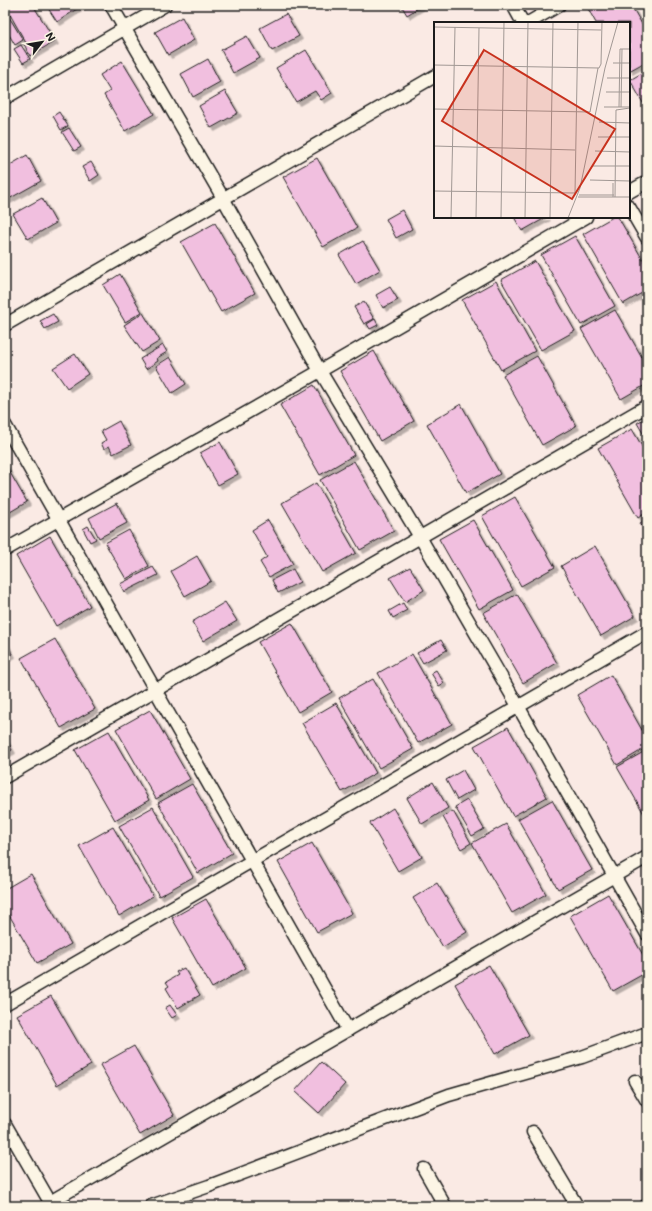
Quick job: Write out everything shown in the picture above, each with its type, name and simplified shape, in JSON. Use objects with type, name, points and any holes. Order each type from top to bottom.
[{"type":"street","points":[[111,5],[223,198],[320,371],[420,537],[518,706],[647,934]]},
{"type":"street","points":[[5,98],[165,5]]},
{"type":"street","points":[[513,5],[522,22]]},
{"type":"street","points":[[530,22],[559,5]]},
{"type":"street","points":[[5,325],[434,77]]},
{"type":"street","points":[[630,191],[647,182]]},
{"type":"street","points":[[630,209],[647,238]]},
{"type":"street","points":[[5,550],[320,371],[584,218]]},
{"type":"street","points":[[5,777],[647,406]]},
{"type":"street","points":[[5,425],[348,1030]]},
{"type":"street","points":[[5,1004],[647,632]]},
{"type":"street","points":[[5,1124],[50,1202],[647,857]]},
{"type":"street","points":[[151,1206],[209,1186],[449,1095],[582,1057],[647,1032]]},
{"type":"street","points":[[635,1080],[647,1101]]},
{"type":"street","points":[[533,1132],[577,1206]]},
{"type":"street","points":[[424,1169],[445,1206]]},
{"type":"building","points":[[33,5],[55,41],[30,56],[24,44],[26,43],[8,11],[5,13],[5,6]]},
{"type":"building","points":[[46,5],[83,5],[57,22]]},
{"type":"building","points":[[401,5],[423,5],[407,15]]},
{"type":"building","points":[[586,5],[631,5],[647,33],[647,61],[630,70],[630,22],[595,22]]},
{"type":"building","points":[[286,14],[299,36],[272,51],[260,28]]},
{"type":"building","points":[[9,17],[23,40],[15,45],[5,28],[5,20]]},
{"type":"building","points":[[182,17],[194,40],[168,55],[155,32]]},
{"type":"building","points":[[247,36],[260,58],[233,73],[221,50]]},
{"type":"building","points":[[21,45],[30,59],[23,63],[14,49]]},
{"type":"building","points":[[306,50],[332,93],[321,100],[315,91],[296,102],[276,68]]},
{"type":"building","points":[[208,59],[220,82],[193,97],[181,74]]},
{"type":"building","points":[[122,61],[154,114],[125,131],[104,95],[110,91],[100,75]]},
{"type":"building","points":[[647,70],[647,110],[630,80]]},
{"type":"building","points":[[225,91],[238,113],[211,128],[199,106]]},
{"type":"building","points":[[59,112],[68,126],[61,130],[53,116]]},
{"type":"building","points":[[69,128],[81,147],[74,151],[62,132]]},
{"type":"building","points":[[27,155],[41,181],[7,200],[5,196],[5,168]]},
{"type":"building","points":[[317,158],[357,228],[323,247],[283,177]]},
{"type":"building","points":[[91,162],[99,175],[90,181],[82,167]]},
{"type":"building","points":[[42,198],[56,223],[28,239],[13,214]]},
{"type":"building","points":[[402,210],[412,229],[396,238],[386,219]]},
{"type":"building","points":[[515,218],[545,218],[522,231]]},
{"type":"building","points":[[611,218],[619,218],[647,267],[647,290],[623,304],[583,234]]},
{"type":"building","points":[[215,223],[255,293],[221,312],[181,242]]},
{"type":"building","points":[[575,236],[615,306],[581,325],[541,255]]},
{"type":"building","points":[[363,241],[380,270],[356,284],[339,255]]},
{"type":"building","points":[[535,261],[575,331],[541,350],[501,280]]},
{"type":"building","points":[[120,274],[142,312],[125,322],[103,285]]},
{"type":"building","points":[[496,281],[535,351],[501,370],[462,300]]},
{"type":"building","points":[[390,287],[398,300],[383,308],[376,295]]},
{"type":"building","points":[[364,302],[374,319],[364,324],[354,307]]},
{"type":"building","points":[[615,310],[647,366],[647,384],[621,399],[581,329]]},
{"type":"building","points":[[143,313],[160,341],[142,352],[124,325]]},
{"type":"building","points":[[53,314],[58,322],[45,329],[40,321]]},
{"type":"building","points":[[375,319],[378,325],[370,329],[367,324]]},
{"type":"building","points":[[163,345],[167,352],[157,358],[158,361],[146,369],[140,359]]},
{"type":"building","points":[[374,351],[414,421],[380,441],[340,371]]},
{"type":"building","points":[[75,354],[88,374],[67,388],[53,368]]},
{"type":"building","points":[[537,356],[576,426],[542,445],[503,375]]},
{"type":"building","points":[[170,357],[186,384],[172,393],[156,366]]},
{"type":"building","points":[[314,385],[354,455],[320,475],[280,405]]},
{"type":"building","points":[[461,404],[500,474],[466,493],[427,424]]},
{"type":"building","points":[[647,417],[647,440],[637,423]]},
{"type":"building","points":[[119,421],[131,445],[113,454],[109,446],[104,449],[101,443],[106,440],[101,431]]},
{"type":"building","points":[[632,429],[647,455],[647,512],[638,518],[598,448]]},
{"type":"building","points":[[220,442],[238,474],[218,485],[200,453]]},
{"type":"building","points":[[354,461],[394,531],[360,550],[320,480]]},
{"type":"building","points":[[5,464],[27,502],[5,515]]},
{"type":"building","points":[[316,483],[356,553],[322,572],[282,503]]},
{"type":"building","points":[[515,497],[555,567],[521,586],[482,516]]},
{"type":"building","points":[[117,503],[127,523],[99,538],[89,518]]},
{"type":"building","points":[[647,519],[647,535],[640,523]]},
{"type":"building","points":[[268,520],[293,564],[269,577],[260,562],[267,557],[252,530]]},
{"type":"building","points":[[473,520],[513,590],[479,609],[439,539]]},
{"type":"building","points":[[88,526],[96,539],[90,542],[83,529]]},
{"type":"building","points":[[129,530],[149,566],[126,579],[105,543]]},
{"type":"building","points":[[50,536],[90,606],[56,626],[16,556]]},
{"type":"building","points":[[595,546],[635,616],[601,636],[561,566]]},
{"type":"building","points":[[197,556],[211,581],[185,596],[171,571]]},
{"type":"building","points":[[153,567],[158,575],[124,592],[120,584]]},
{"type":"building","points":[[410,567],[424,590],[405,602],[390,578]]},
{"type":"building","points":[[293,569],[300,582],[278,593],[272,580]]},
{"type":"building","points":[[517,594],[557,663],[523,683],[483,613]]},
{"type":"building","points":[[225,602],[237,621],[203,641],[192,622]]},
{"type":"building","points":[[403,603],[407,610],[393,618],[389,611]]},
{"type":"building","points":[[292,623],[332,692],[298,712],[258,642]]},
{"type":"building","points":[[55,639],[95,709],[61,728],[21,658]]},
{"type":"building","points":[[441,640],[447,650],[423,663],[417,653]]},
{"type":"building","points":[[5,641],[12,654],[5,658]]},
{"type":"building","points":[[412,654],[452,724],[418,743],[378,673]]},
{"type":"building","points":[[436,670],[444,683],[439,686],[431,673]]},
{"type":"building","points":[[611,675],[647,739],[647,747],[617,765],[577,695]]},
{"type":"building","points":[[373,679],[413,749],[379,768],[339,698]]},
{"type":"building","points":[[336,703],[376,773],[342,792],[302,723]]},
{"type":"building","points":[[150,710],[190,779],[156,799],[116,729]]},
{"type":"building","points":[[508,727],[547,797],[513,816],[474,746]]},
{"type":"building","points":[[109,731],[149,800],[115,820],[75,750]]},
{"type":"building","points":[[5,738],[12,750],[5,754]]},
{"type":"building","points":[[647,750],[647,819],[617,767]]},
{"type":"building","points":[[463,770],[474,790],[457,800],[446,780]]},
{"type":"building","points":[[433,782],[448,808],[422,824],[407,798]]},
{"type":"building","points":[[192,784],[232,853],[198,873],[158,803]]},
{"type":"building","points":[[467,800],[484,829],[472,836],[455,807]]},
{"type":"building","points":[[552,800],[592,870],[558,889],[518,819]]},
{"type":"building","points":[[153,807],[193,877],[159,896],[119,826]]},
{"type":"building","points":[[393,808],[422,857],[398,871],[370,823]]},
{"type":"building","points":[[453,811],[471,843],[461,849],[443,817]]},
{"type":"building","points":[[506,824],[546,894],[512,913],[472,843]]},
{"type":"building","points":[[113,827],[153,896],[119,916],[79,846]]},
{"type":"building","points":[[312,843],[352,913],[317,932],[278,862]]},
{"type":"building","points":[[31,874],[71,944],[37,963],[5,908],[5,889]]},
{"type":"building","points":[[437,883],[467,932],[443,947],[413,898]]},
{"type":"building","points":[[608,894],[647,962],[647,972],[613,991],[570,916]]},
{"type":"building","points":[[206,899],[246,968],[212,988],[172,918]]},
{"type":"building","points":[[489,965],[529,1035],[495,1054],[455,984]]},
{"type":"building","points":[[184,968],[200,995],[178,1008],[166,988],[169,986],[166,982],[178,975],[176,972]]},
{"type":"building","points":[[51,996],[91,1065],[57,1085],[17,1015]]},
{"type":"building","points":[[170,1005],[177,1015],[172,1018],[165,1008]]},
{"type":"building","points":[[134,1046],[174,1115],[140,1135],[100,1065]]},
{"type":"building","points":[[321,1062],[345,1084],[319,1113],[295,1091]]}]
